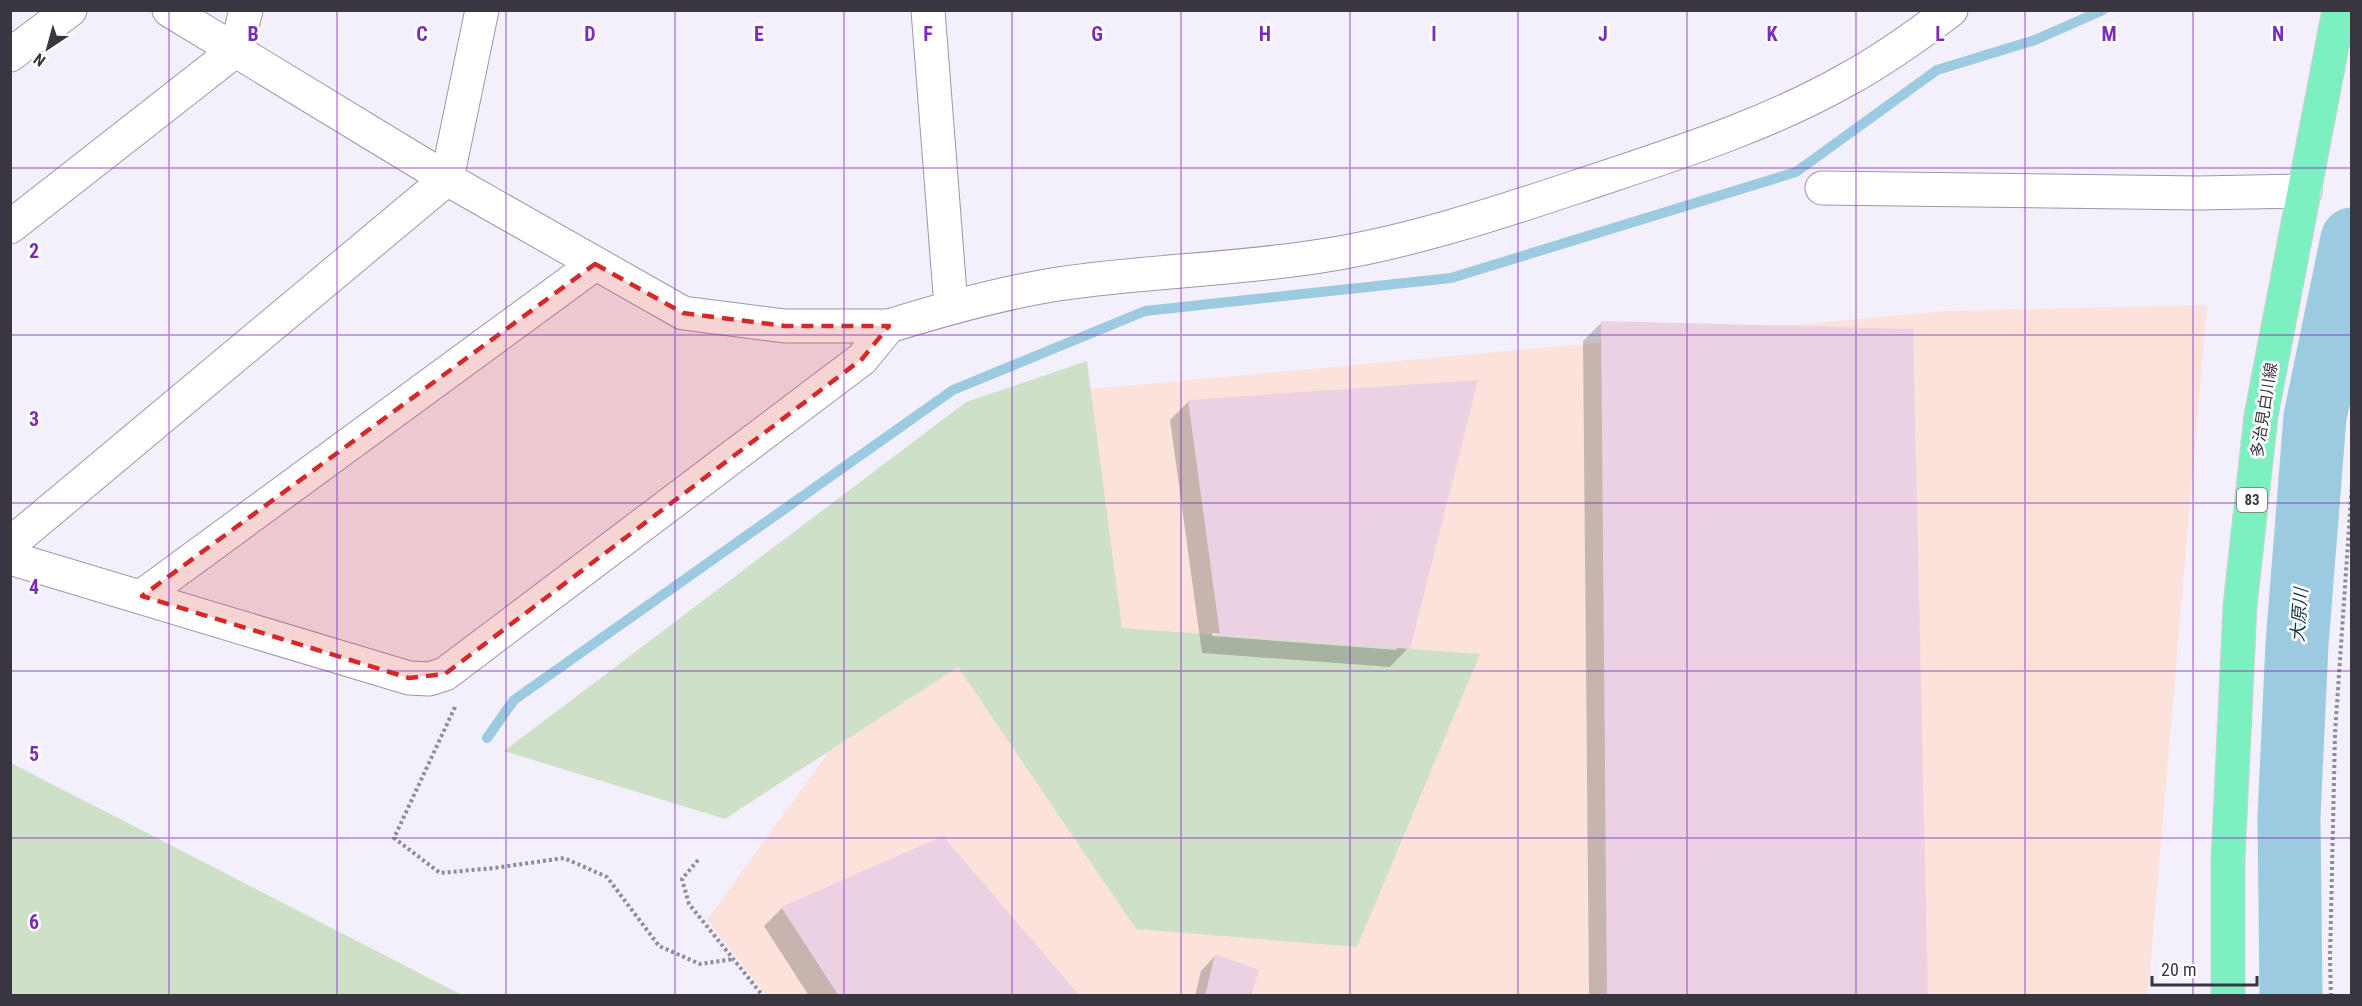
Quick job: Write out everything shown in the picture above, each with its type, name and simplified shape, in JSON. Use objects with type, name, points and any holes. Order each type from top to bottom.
[{"type":"main road","name":"多治見白川線","points":[[2228,996],[2228,861],[2240,606],[2261,416],[2339,10]]},
{"type":"street","points":[[10,55],[70,10]]},
{"type":"street","points":[[169,10],[447,179],[683,313],[785,326],[889,327],[951,307],[1057,284],[1322,256],[1425,233],[1523,205],[1723,137],[1796,105],[1846,81],[1892,53],[1951,10]]},
{"type":"street","points":[[10,227],[236,50],[246,10]]},
{"type":"street","points":[[10,544],[447,179],[482,10]]},
{"type":"street","points":[[928,10],[951,307]]},
{"type":"street","points":[[1822,188],[2199,193],[2305,190]]},
{"type":"street","points":[[142,596],[595,264]]},
{"type":"street","points":[[10,558],[409,678],[429,679],[445,674],[862,359],[889,327]]},
{"type":"path","points":[[2331,996],[2335,734],[2352,483]]},
{"type":"path","points":[[445,674],[458,702],[394,838],[440,873],[564,858],[607,877],[659,946],[700,964],[734,959]]},
{"type":"path","points":[[698,860],[682,879],[689,904],[763,996]]},
{"type":"highlighted area","points":[[595,264],[683,313],[785,326],[889,326],[862,359],[445,674],[409,678],[142,596]]},
{"type":"shaded area","points":[[2207,305],[2148,995],[766,995],[707,920],[1091,389],[1946,311]]},
{"type":"green space","points":[[1087,361],[1122,628],[1480,654],[1357,947],[1136,929],[958,667],[725,819],[504,751],[966,402]]},
{"type":"green space","points":[[11,763],[462,995],[11,995]]},
{"type":"building","points":[[1601,321],[1913,329],[1928,996],[1607,996]]},
{"type":"building","points":[[1478,380],[1410,649],[1220,635],[1188,400]]},
{"type":"building","points":[[943,836],[1080,996],[839,996],[781,907]]},
{"type":"building","points":[[1215,954],[1259,970],[1251,996],[1205,996]]},
{"type":"waterway","points":[[487,738],[514,700],[953,390],[1145,311],[1451,278],[1796,172],[1937,70],[2035,40],[2103,10]]},
{"type":"waterway","name":"大原川","points":[[2291,996],[2289,817],[2297,644],[2315,417],[2352,239]]}]
